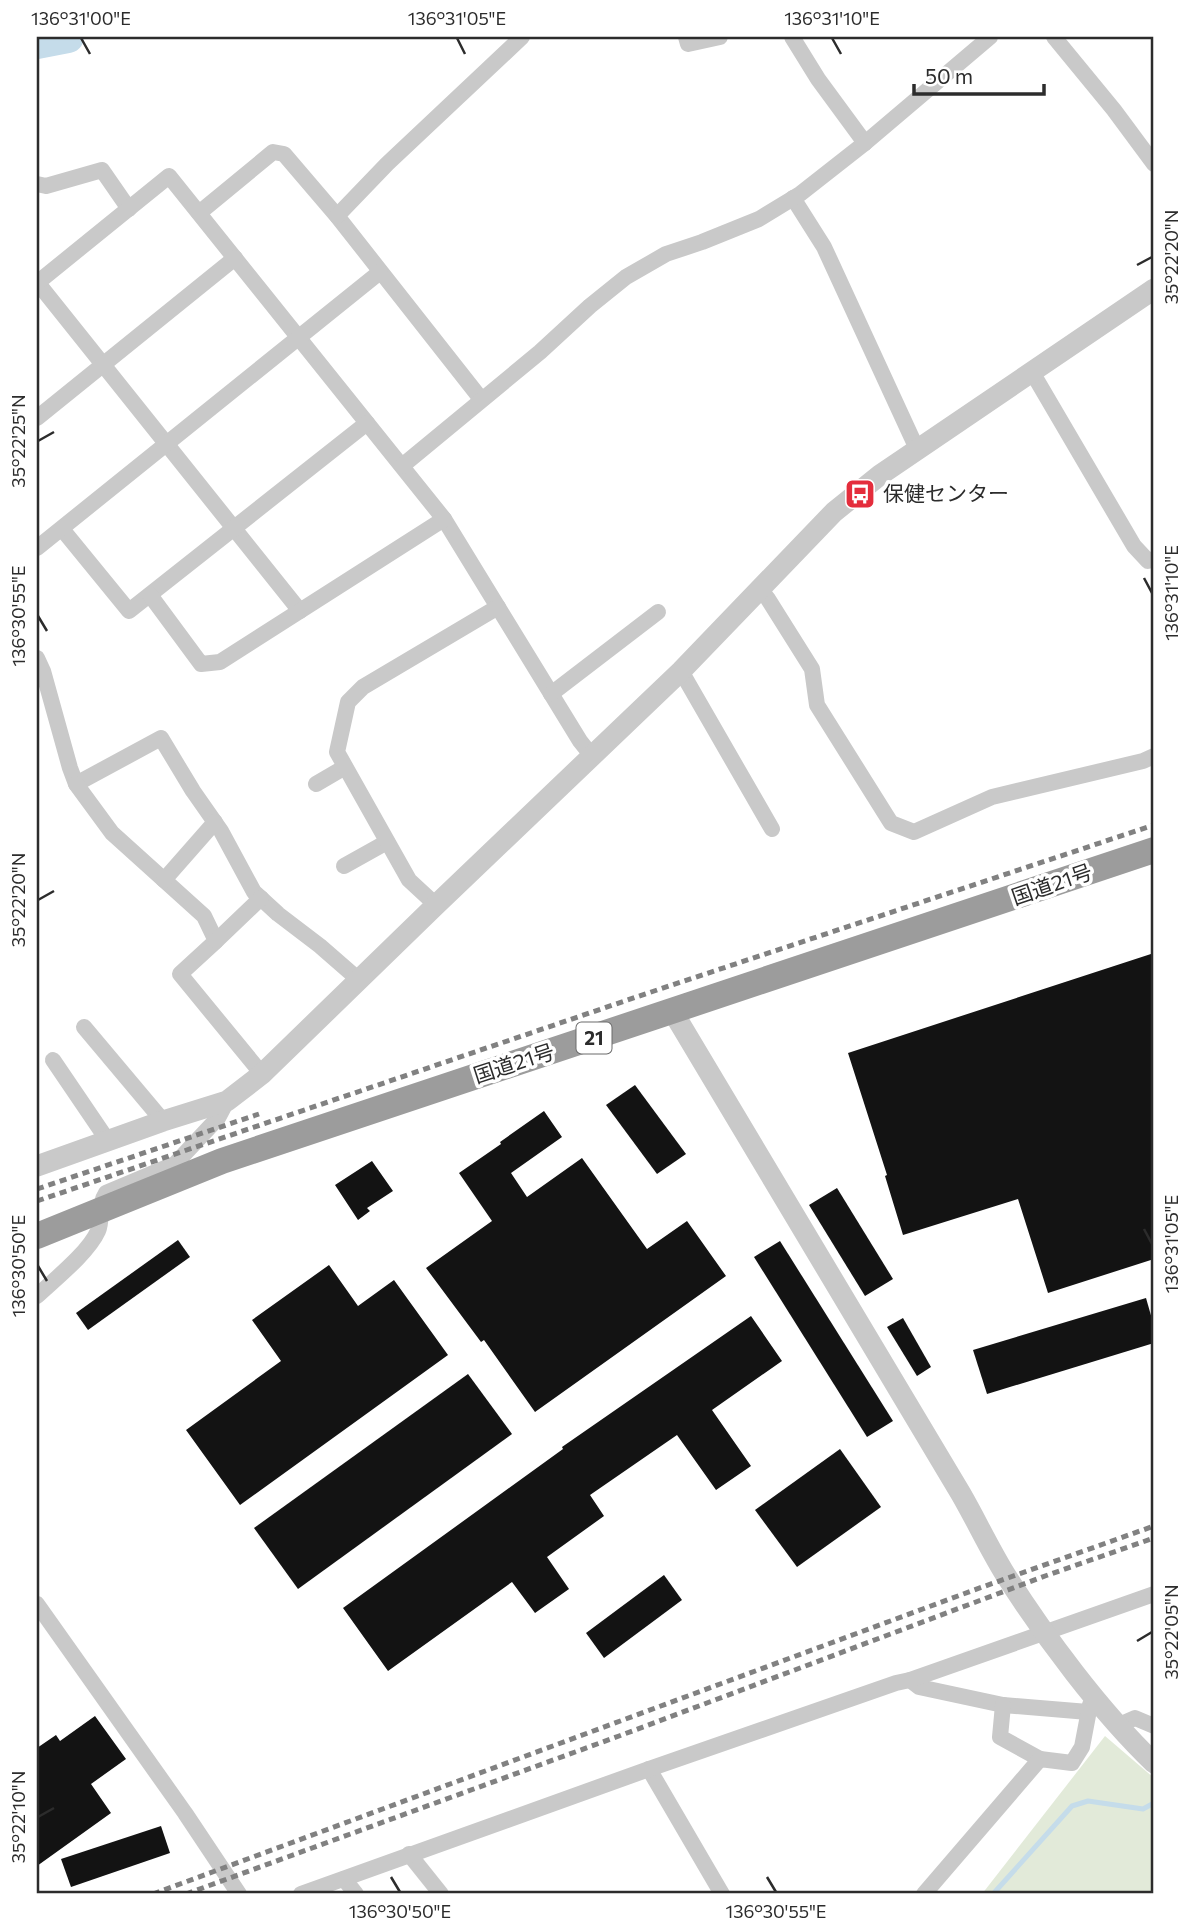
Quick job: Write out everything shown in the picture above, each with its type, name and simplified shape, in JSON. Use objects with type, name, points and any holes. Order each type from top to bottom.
[{"type":"highway","name":"国道21号","points":[[37,1236],[222,1161],[1154,850]]},
{"type":"street","points":[[337,216],[396,155],[522,37]]},
{"type":"street","points":[[686,37],[688,44],[720,37]]},
{"type":"street","points":[[792,37],[818,79],[865,143]]},
{"type":"street","points":[[402,466],[540,352],[626,276],[666,254],[759,219],[793,198],[865,143],[990,37]]},
{"type":"street","points":[[1054,37],[1154,164]]},
{"type":"street","points":[[199,214],[273,152],[284,153],[481,399]]},
{"type":"street","points":[[37,184],[46,186],[102,170],[129,209]]},
{"type":"street","points":[[300,611],[37,282],[169,177],[444,519],[580,741],[592,755]]},
{"type":"street","points":[[793,198],[824,247],[917,449]]},
{"type":"street","points":[[37,418],[235,258]]},
{"type":"street","points":[[37,548],[380,272]]},
{"type":"street","points":[[37,1166],[227,1101],[262,1074],[681,671],[834,512],[917,449],[1154,289]]},
{"type":"street","points":[[1032,372],[1133,546],[1148,561],[1154,559]]},
{"type":"street","points":[[62,528],[129,611],[367,423]]},
{"type":"street","points":[[150,595],[201,664],[220,662],[444,519]]},
{"type":"street","points":[[760,589],[812,669],[817,705],[891,823],[914,832],[992,797],[1143,761],[1154,756]]},
{"type":"street","points":[[436,905],[409,880],[337,752],[348,702],[363,687],[498,607]]},
{"type":"street","points":[[551,694],[658,612]]},
{"type":"street","points":[[37,658],[76,784],[112,833],[204,916],[216,942]]},
{"type":"street","points":[[681,671],[772,829]]},
{"type":"street","points":[[76,784],[161,738],[215,822],[254,892],[359,980]]},
{"type":"street","points":[[316,784],[345,767]]},
{"type":"street","points":[[164,880],[215,822]]},
{"type":"street","points":[[344,866],[387,842]]},
{"type":"street","points":[[261,898],[180,974],[262,1074]]},
{"type":"street","points":[[673,1012],[961,1494],[1005,1573],[1092,1705],[1119,1725],[1154,1763]]},
{"type":"street","points":[[85,1027],[163,1121]]},
{"type":"street","points":[[53,1060],[108,1141]]},
{"type":"street","points":[[37,1296],[89,1245],[98,1230],[102,1200],[106,1193],[175,1164],[218,1118],[227,1101]]},
{"type":"street","points":[[301,1894],[649,1769],[1154,1594]]},
{"type":"street","points":[[37,1604],[239,1894]]},
{"type":"street","points":[[910,1680],[919,1687],[1003,1705],[1092,1705]]},
{"type":"street","points":[[1003,1705],[1000,1737],[1041,1759],[1072,1763],[1082,1747],[1092,1705]]},
{"type":"street","points":[[1119,1725],[1135,1718],[1154,1726]]},
{"type":"street","points":[[925,1894],[1041,1759]]},
{"type":"street","points":[[649,1769],[722,1894]]},
{"type":"street","points":[[409,1854],[441,1894]]},
{"type":"street","points":[[344,1878],[356,1894]]},
{"type":"green space","points":[[1105,1736],[1154,1778],[1154,1894],[982,1894]]},
{"type":"building","points":[[1154,953],[1154,1259],[1048,1293],[1018,1199],[903,1235],[848,1053]]},
{"type":"building","points":[[635,1085],[686,1154],[657,1174],[606,1105]]},
{"type":"building","points":[[544,1111],[562,1137],[511,1173],[527,1197],[582,1158],[647,1249],[687,1221],[726,1276],[535,1412],[484,1340],[481,1342],[426,1268],[492,1221],[459,1173]]},
{"type":"building","points":[[372,1161],[393,1191],[367,1208],[370,1211],[358,1220],[335,1185]]},
{"type":"building","points":[[837,1188],[893,1279],[865,1296],[809,1205]]},
{"type":"building","points":[[178,1240],[190,1257],[88,1330],[76,1313]]},
{"type":"building","points":[[780,1241],[893,1421],[867,1437],[754,1257]]},
{"type":"building","points":[[329,1265],[358,1306],[394,1280],[448,1355],[240,1505],[186,1430],[281,1361],[252,1320]]},
{"type":"building","points":[[1146,1298],[1154,1326],[1154,1343],[987,1394],[973,1350]]},
{"type":"building","points":[[751,1316],[782,1361],[712,1410],[751,1466],[716,1490],[677,1435],[590,1495],[604,1516],[547,1557],[569,1589],[535,1613],[512,1582],[388,1671],[343,1608],[563,1449],[562,1447]]},
{"type":"building","points":[[903,1318],[931,1367],[917,1376],[887,1327]]},
{"type":"building","points":[[468,1374],[512,1434],[298,1589],[254,1528]]},
{"type":"building","points":[[840,1449],[881,1507],[797,1567],[755,1510]]},
{"type":"building","points":[[664,1575],[682,1600],[604,1658],[586,1633]]},
{"type":"building","points":[[95,1716],[126,1759],[91,1784],[111,1813],[37,1866],[37,1748],[56,1735],[60,1741]]},
{"type":"building","points":[[161,1826],[170,1853],[71,1887],[61,1859]]},
{"type":"waterway","points":[[37,43],[68,37]]},
{"type":"waterway","points":[[993,1894],[1072,1806],[1088,1801],[1143,1809],[1154,1803]]},
{"type":"railway","points":[[37,1201],[660,989],[1154,825]]},
{"type":"railway","points":[[37,1189],[259,1114]]},
{"type":"railway","points":[[153,1894],[1154,1526]]},
{"type":"railway","points":[[186,1894],[1154,1538]]},
{"type":"place","name":"保健センター","points":[[860,494]]}]
